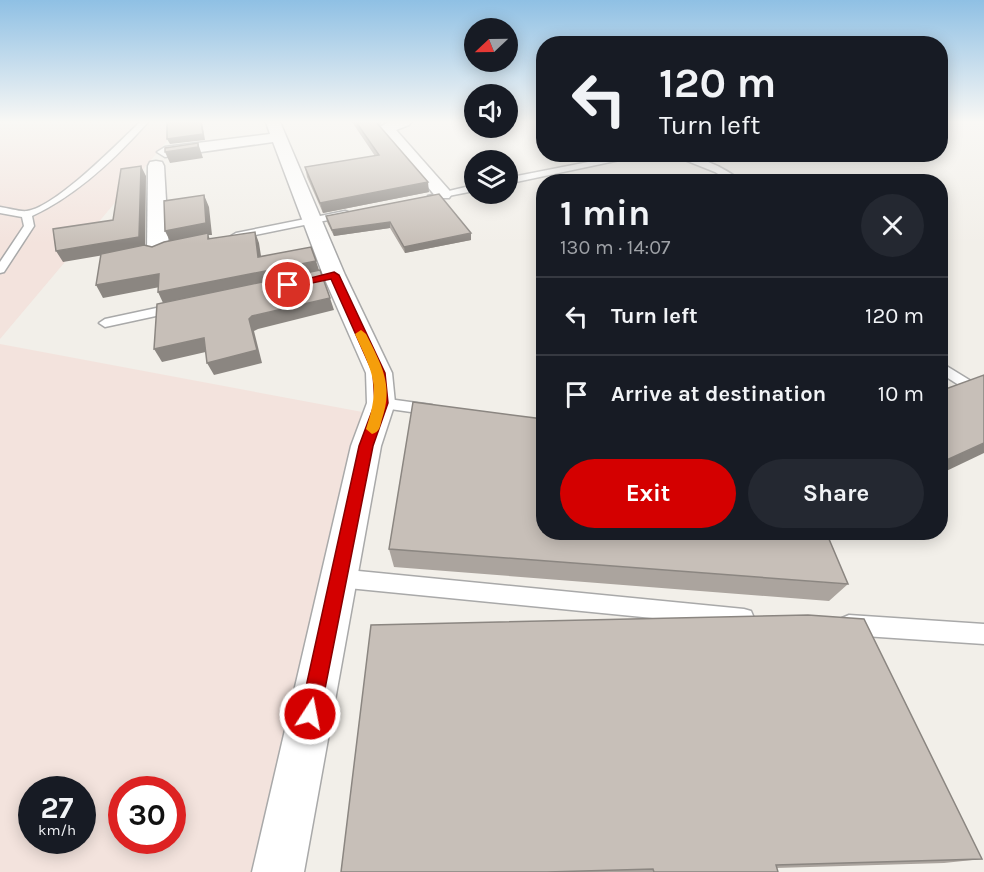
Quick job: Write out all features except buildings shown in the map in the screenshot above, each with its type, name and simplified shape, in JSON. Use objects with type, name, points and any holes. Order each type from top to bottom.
[{"type":"street","points":[[158,251],[160,163]]},
{"type":"street","points":[[278,872],[366,446],[381,403],[379,373],[328,276],[313,220],[290,163]]},
{"type":"street","points":[[416,163],[443,194]]},
{"type":"lane","points":[[0,210],[27,215],[48,207],[68,194],[101,163]]},
{"type":"lane","points":[[543,174],[600,163]]},
{"type":"lane","points":[[698,163],[725,174]]},
{"type":"lane","points":[[518,179],[536,175]]},
{"type":"lane","points":[[421,198],[464,190]]},
{"type":"lane","points":[[224,238],[356,211]]},
{"type":"lane","points":[[0,270],[29,226],[27,215]]},
{"type":"lane","points":[[105,323],[185,306]]},
{"type":"lane","points":[[948,371],[984,396]]},
{"type":"lane","points":[[381,403],[451,412]]},
{"type":"lane","points":[[338,578],[757,619]]},
{"type":"lane","points":[[828,624],[984,634]]},
{"type":"shaded area","points":[[0,163],[149,163],[0,339]]},
{"type":"shaded area","points":[[0,344],[384,416],[304,872],[0,872]]},
{"type":"slow traffic","points":[[361,334],[379,373],[381,403],[372,429]]},
{"type":"route","points":[[288,285],[334,275],[379,373],[381,403],[366,446],[310,714]]}]
